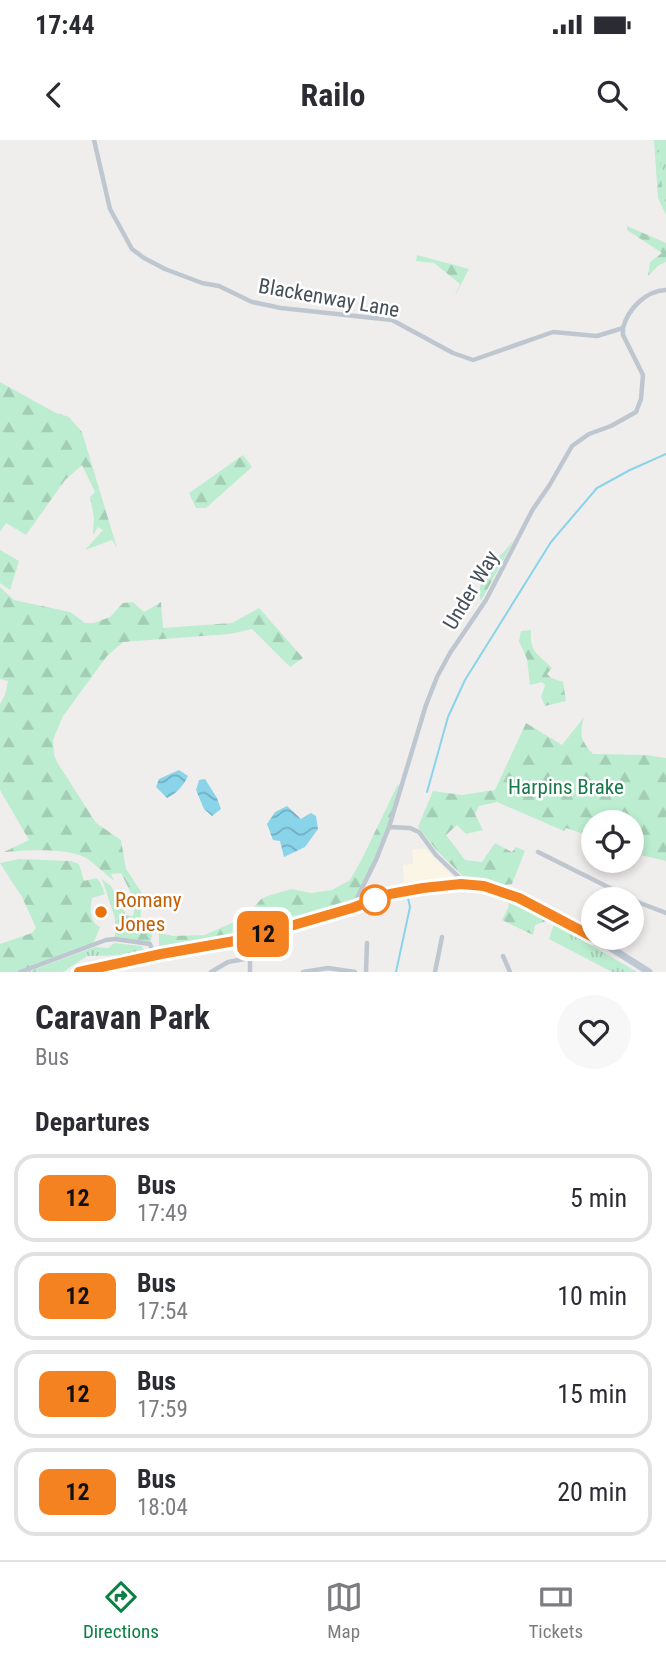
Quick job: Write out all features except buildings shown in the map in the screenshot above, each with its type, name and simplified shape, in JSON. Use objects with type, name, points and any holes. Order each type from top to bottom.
[{"type":"street","name":"Blackenway Lane","points":[[94,140],[110,209],[132,249],[165,270],[219,286],[253,302],[281,308],[392,320],[453,353],[473,359],[553,332],[597,336],[623,328]]},
{"type":"street","points":[[623,328],[639,301],[659,290],[666,290]]},
{"type":"street","name":"Under Way","points":[[352,908],[389,827],[437,677],[486,600],[533,509],[572,446],[589,434],[636,412],[641,399],[643,375],[623,335],[623,328]]},
{"type":"street","points":[[389,827],[410,828],[419,832],[436,855],[460,878],[461,884]]},
{"type":"street","points":[[538,852],[640,903],[666,913]]},
{"type":"street","points":[[79,972],[154,955],[246,939],[390,894],[461,884],[484,886],[519,898],[581,930]]},
{"type":"street","points":[[435,972],[442,937]]},
{"type":"street","points":[[20,972],[89,945],[115,939],[150,944],[154,955]]},
{"type":"street","points":[[246,939],[250,972]]},
{"type":"street","points":[[366,972],[367,943]]},
{"type":"street","points":[[614,950],[649,972]]},
{"type":"street","points":[[503,956],[510,972]]},
{"type":"street","points":[[211,972],[228,962],[250,958]]},
{"type":"street","points":[[303,972],[328,968],[355,972]]},
{"type":"shaded area","points":[[426,849],[453,877],[404,884],[403,865],[413,864],[412,850]]},
{"type":"green space","points":[[654,140],[658,140],[666,215],[658,198]]},
{"type":"green space","points":[[658,140],[666,140],[666,204],[663,198]]},
{"type":"green space","points":[[627,226],[666,243],[666,262],[648,276],[650,262],[662,253],[627,230]]},
{"type":"green space","points":[[417,255],[469,269],[454,298],[460,284],[434,263],[416,261]]},
{"type":"green space","points":[[0,382],[54,412],[69,417],[82,432],[117,548],[112,540],[85,550],[103,530],[98,527],[93,533],[94,517],[90,497],[95,492],[82,465],[65,480],[26,535],[6,523],[0,532]]},
{"type":"green space","points":[[243,455],[252,467],[206,508],[196,508],[189,493]]},
{"type":"green space","points":[[514,540],[481,601],[484,576]]},
{"type":"green space","points":[[0,550],[19,561],[10,590],[0,583]]},
{"type":"green space","points":[[0,587],[14,600],[70,612],[85,623],[94,623],[110,617],[123,603],[133,602],[144,612],[161,602],[163,628],[232,623],[259,608],[303,658],[290,667],[252,629],[230,634],[123,642],[107,656],[63,716],[53,740],[54,755],[96,823],[121,840],[126,869],[142,893],[140,927],[153,931],[150,944],[115,939],[115,918],[102,879],[111,886],[126,915],[133,916],[136,903],[121,873],[111,874],[114,881],[88,859],[70,853],[47,850],[4,852],[29,840],[0,790],[0,704],[8,681],[0,679]]},
{"type":"green space","points":[[531,630],[533,648],[552,668],[547,674],[563,682],[566,701],[545,706],[541,697],[545,685],[542,682],[530,685],[527,659],[519,641],[521,631]]},
{"type":"green space","name":"Harpins Brake","points":[[584,717],[582,737],[593,754],[666,758],[666,861],[644,856],[644,810],[581,810],[581,833],[566,828],[564,831],[497,802],[479,806],[475,814],[483,830],[466,834],[457,825],[446,835],[465,860],[482,862],[495,843],[512,852],[516,847],[525,851],[512,884],[504,885],[464,877],[439,853],[418,827],[433,791],[462,795],[495,790],[526,723],[562,745]]},
{"type":"green space","points":[[398,784],[399,794],[390,826],[352,908],[232,942],[208,946],[159,947],[159,933],[173,936],[205,935],[247,916],[261,899],[268,896],[291,889],[311,893],[332,890],[350,880]]},
{"type":"green space","points":[[19,859],[71,861],[79,864],[84,881],[96,878],[105,894],[92,898],[91,911],[94,922],[100,927],[93,944],[20,972],[0,972],[0,944],[32,933],[36,928],[22,897],[0,863]]},
{"type":"green space","points":[[508,902],[546,921],[535,925],[533,935],[502,920],[509,906]]},
{"type":"green space","points":[[554,924],[581,940],[581,950],[599,950],[637,972],[612,972],[549,939]]},
{"type":"green space","points":[[114,943],[141,946],[145,951],[138,955],[87,956],[63,972],[27,972],[95,947],[108,948]]},
{"type":"water","points":[[179,770],[188,776],[179,789],[167,798],[156,787],[159,779]]},
{"type":"water","points":[[205,779],[221,809],[212,816],[204,809],[196,790],[199,780]]},
{"type":"water","points":[[287,806],[301,819],[311,813],[316,816],[318,829],[305,847],[284,857],[280,841],[273,840],[267,824],[275,812]]},
{"type":"waterway","points":[[427,792],[448,717],[465,680],[551,542],[597,488],[666,454]]},
{"type":"waterway","points":[[396,972],[410,907],[408,898]]},
{"type":"bus line","name":"12","points":[[79,972],[246,939],[390,894],[461,884],[484,886],[519,898],[581,930]]},
{"type":"place","name":"Romany Jones","points":[[101,912]]}]
